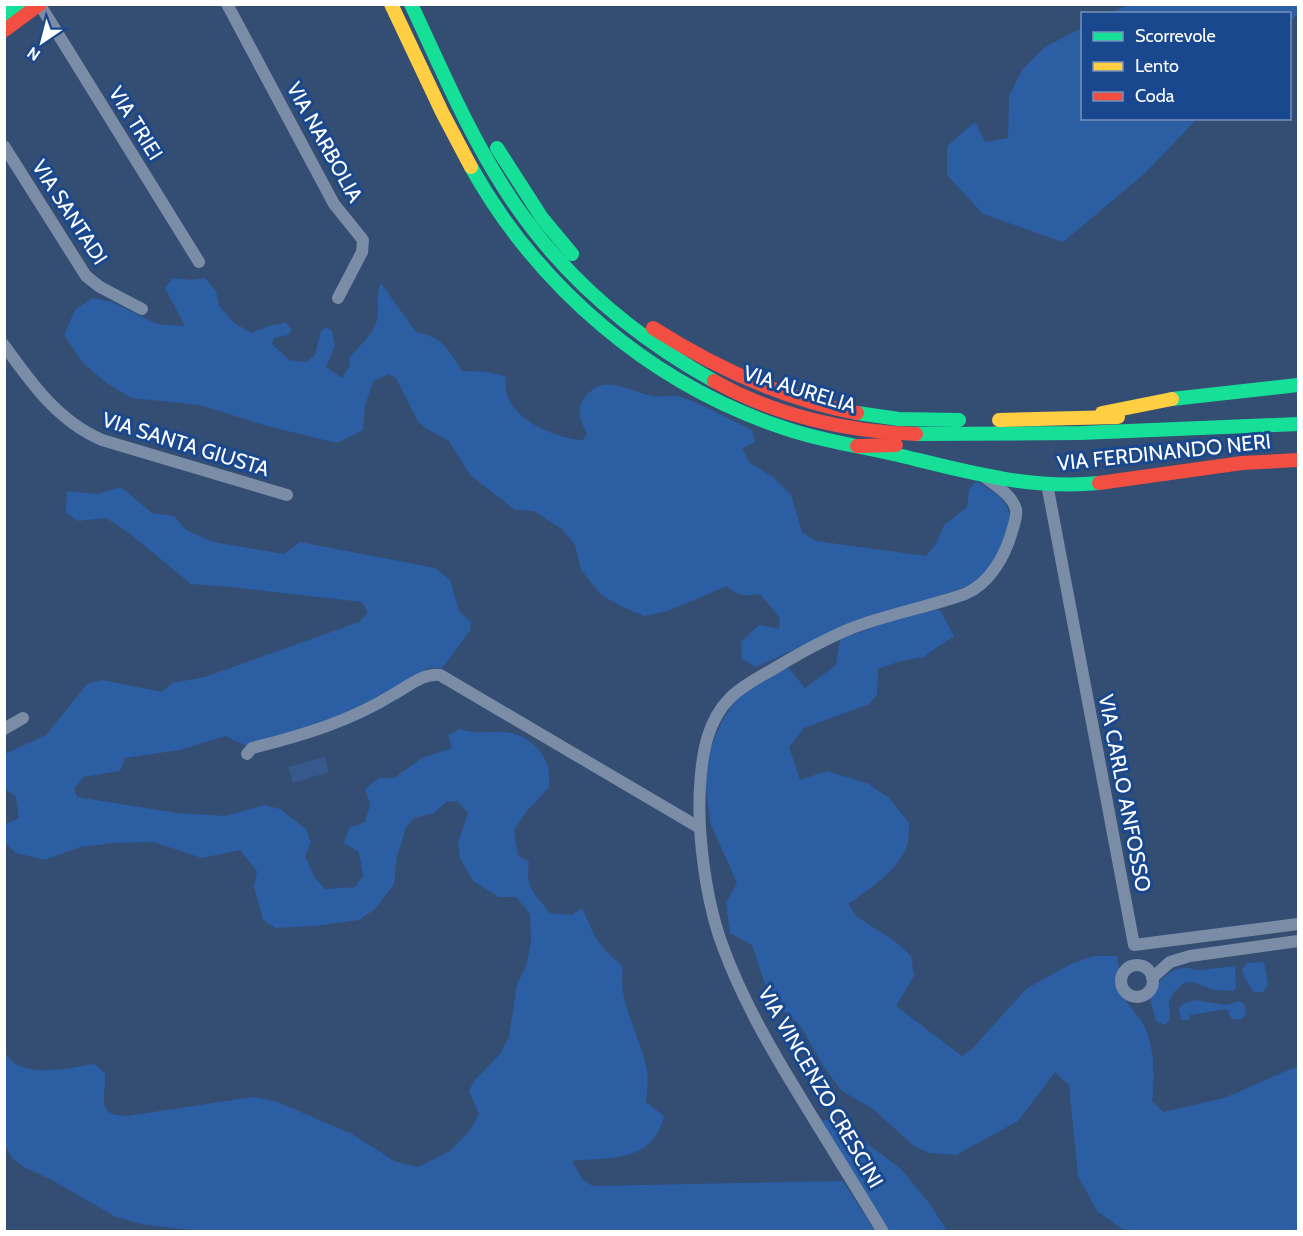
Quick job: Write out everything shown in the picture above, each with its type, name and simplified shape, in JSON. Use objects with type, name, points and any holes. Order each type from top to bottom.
[{"type":"main road","points":[[4,15],[20,4]]},
{"type":"main road","points":[[391,4],[458,142],[486,192],[533,257],[578,305],[645,358],[725,405],[793,432],[858,446],[1243,435],[1299,425]]},
{"type":"main road","name":"VIA AURELIA","points":[[411,4],[488,160],[540,239],[580,283],[633,329],[677,362],[720,385],[764,404],[814,420],[895,434],[1040,434],[1299,425]]},
{"type":"main road","points":[[425,4],[443,42]]},
{"type":"main road","points":[[5,30],[40,5]]},
{"type":"main road","name":"VIA AURELIA","points":[[492,137],[502,158],[542,218],[605,289],[664,336],[736,376],[798,400],[851,413],[889,418],[971,421],[1160,416]]},
{"type":"main road","points":[[1082,417],[1172,399],[1299,385]]},
{"type":"main road","name":"VIA FERDINANDO NERI","points":[[858,446],[982,475],[1047,484],[1094,484],[1241,464],[1299,460]]},
{"type":"street","name":"VIA NARBOLIA","points":[[227,4],[334,204],[363,240],[362,252],[338,298]]},
{"type":"street","name":"VIA TRIEI","points":[[40,5],[199,262]]},
{"type":"street","name":"VIA SANTADI","points":[[4,146],[86,276],[100,287],[142,309]]},
{"type":"street","name":"VIA SANTA GIUSTA","points":[[4,345],[49,403],[85,432],[102,440],[287,495]]},
{"type":"street","name":"VIA VINCENZO CRESCINI","points":[[884,1232],[775,1056],[735,976],[717,928],[704,864],[700,828],[701,776],[708,733],[718,713],[731,697],[758,678],[827,639],[883,618],[965,594],[976,588],[992,572],[1007,546],[1016,513],[1008,497],[982,475]]},
{"type":"street","name":"VIA CARLO ANFOSSO","points":[[1047,484],[1134,945],[1135,965]]},
{"type":"street","points":[[247,754],[252,748],[328,726],[382,702],[423,677],[433,674],[440,675],[700,828]]},
{"type":"street","points":[[4,729],[23,718]]},
{"type":"street","points":[[1134,945],[1299,924]]},
{"type":"street","points":[[1152,978],[1145,968],[1135,965],[1126,968],[1121,978],[1121,985],[1126,993],[1136,997],[1145,995],[1150,989],[1152,978],[1170,962],[1190,956],[1299,941]]},
{"type":"shaded area","points":[[1130,4],[1298,5],[1298,13],[1291,21],[1291,12],[1114,12]]},
{"type":"shaded area","points":[[1081,29],[1081,120],[1196,120],[1144,174],[1063,242],[983,214],[947,175],[947,146],[975,122],[985,142],[1008,138],[1009,96],[1022,70],[1045,47]]},
{"type":"shaded area","points":[[173,278],[192,280],[205,278],[216,291],[219,306],[233,322],[251,333],[272,325],[286,323],[292,330],[288,335],[274,338],[272,344],[289,360],[306,362],[315,355],[321,331],[327,327],[332,331],[335,346],[326,367],[342,378],[350,365],[349,358],[375,325],[381,283],[416,332],[439,341],[449,351],[462,371],[489,372],[506,377],[506,391],[511,403],[519,413],[530,422],[557,435],[583,440],[587,434],[581,419],[581,406],[586,396],[601,385],[609,384],[653,396],[681,397],[708,408],[752,430],[755,442],[742,448],[750,463],[773,477],[791,495],[802,532],[816,541],[926,556],[936,544],[944,525],[967,507],[969,490],[976,481],[999,496],[1005,504],[1010,519],[1010,530],[994,562],[970,585],[828,634],[756,667],[742,659],[741,642],[759,625],[779,629],[780,618],[760,594],[742,595],[727,586],[668,611],[644,616],[601,595],[581,570],[575,545],[562,529],[534,511],[515,510],[470,475],[449,441],[418,422],[396,378],[389,374],[373,381],[365,406],[363,430],[337,443],[267,426],[200,405],[132,398],[108,384],[83,363],[64,335],[75,310],[93,298],[112,302],[157,324],[185,326],[165,288]]},
{"type":"shaded area","points":[[121,487],[152,513],[174,516],[186,530],[213,542],[284,554],[300,542],[435,568],[450,580],[459,611],[471,622],[470,631],[442,668],[428,668],[371,705],[269,742],[245,745],[225,736],[180,750],[125,758],[120,771],[83,777],[74,789],[77,797],[177,813],[226,816],[265,805],[280,809],[306,829],[311,842],[305,856],[315,878],[325,889],[355,887],[363,876],[359,852],[344,843],[349,828],[365,822],[370,805],[365,789],[379,778],[394,778],[422,758],[452,748],[448,735],[460,729],[518,735],[532,743],[542,754],[549,773],[549,787],[526,812],[514,830],[518,856],[529,862],[528,879],[532,890],[550,913],[571,915],[582,908],[595,937],[623,967],[623,992],[647,1070],[646,1102],[664,1116],[658,1131],[640,1150],[628,1155],[572,1161],[583,1180],[593,1186],[843,1181],[875,1231],[208,1232],[141,1224],[114,1216],[13,1159],[5,1145],[4,1051],[20,1066],[32,1069],[58,1070],[94,1064],[105,1073],[104,1103],[110,1112],[116,1115],[127,1116],[253,1097],[275,1101],[352,1134],[396,1162],[418,1167],[450,1151],[471,1129],[479,1114],[469,1091],[474,1081],[500,1054],[509,1037],[517,984],[526,967],[531,942],[530,914],[516,897],[499,897],[473,881],[460,858],[458,843],[468,813],[457,801],[446,802],[434,813],[414,818],[406,827],[397,857],[394,884],[375,909],[359,920],[315,926],[275,928],[263,920],[254,887],[257,871],[240,850],[202,858],[153,842],[114,843],[80,847],[45,860],[16,853],[5,843],[5,824],[19,818],[16,797],[5,789],[5,754],[46,735],[87,684],[102,680],[162,692],[172,683],[205,677],[359,622],[368,613],[362,602],[191,584],[129,533],[106,518],[78,521],[66,513],[67,491],[97,494]]},
{"type":"shaded area","points":[[940,610],[954,636],[923,657],[901,661],[878,669],[877,695],[869,704],[804,728],[789,747],[800,780],[827,771],[869,784],[889,798],[909,823],[908,842],[899,861],[883,878],[848,904],[856,916],[896,942],[911,956],[914,976],[896,1006],[962,1056],[972,1049],[1026,989],[1071,964],[1094,956],[1117,956],[1119,968],[1117,989],[1140,1019],[1149,1037],[1154,1081],[1152,1101],[1163,1112],[1224,1098],[1298,1066],[1298,1231],[1125,1231],[1097,1211],[1078,1176],[1069,1085],[1055,1072],[1018,1121],[956,1155],[929,1153],[914,1146],[874,1110],[841,1090],[824,1067],[800,1025],[770,999],[752,945],[730,933],[726,903],[737,883],[710,822],[705,778],[710,749],[722,721],[741,692],[787,666],[805,688],[836,665],[840,639],[918,611]]},
{"type":"shaded area","points":[[325,757],[329,772],[293,783],[288,767]]},
{"type":"shaded area","points":[[1264,962],[1268,985],[1263,992],[1254,992],[1244,977],[1242,969],[1247,963]]},
{"type":"shaded area","points":[[1235,966],[1236,987],[1234,991],[1214,990],[1193,982],[1184,983],[1174,992],[1169,1001],[1170,1021],[1164,1025],[1156,1021],[1150,999],[1166,975],[1183,968],[1199,970]]},
{"type":"shaded area","points":[[1194,1000],[1227,1005],[1239,1001],[1244,1004],[1246,1013],[1240,1019],[1231,1018],[1227,1009],[1190,1015],[1189,1020],[1181,1020],[1179,1009],[1181,1005]]},
{"type":"shaded area","points":[[833,1118],[901,1169],[929,1203],[947,1231],[887,1231],[821,1121]]},
{"type":"traffic: fast","points":[[4,15],[20,4]]},
{"type":"traffic: fast","points":[[411,4],[478,144],[504,188],[547,247],[597,298],[624,321],[652,342],[714,381]]},
{"type":"traffic: fast","points":[[497,148],[542,218],[572,254]]},
{"type":"traffic: fast","points":[[471,167],[499,211],[530,253],[565,291],[603,326],[644,358],[689,386],[735,409],[798,433],[826,440],[997,478],[1048,484],[1099,483]]},
{"type":"traffic: fast","points":[[1172,399],[1298,385]]},
{"type":"traffic: fast","points":[[857,413],[899,419],[959,420]]},
{"type":"traffic: fast","points":[[916,434],[1081,433],[1298,424]]},
{"type":"traffic: slow","points":[[391,4],[442,112],[471,167]]},
{"type":"traffic: slow","points":[[1102,413],[1172,399]]},
{"type":"traffic: slow","points":[[999,420],[1118,417]]},
{"type":"traffic: jam","points":[[5,30],[40,4]]},
{"type":"traffic: jam","points":[[653,328],[701,357],[751,381],[803,400],[857,413]]},
{"type":"traffic: jam","points":[[714,381],[761,403],[812,420],[864,430],[916,434]]},
{"type":"traffic: jam","points":[[857,446],[896,445]]},
{"type":"traffic: jam","points":[[1099,483],[1242,463],[1298,460]]}]
